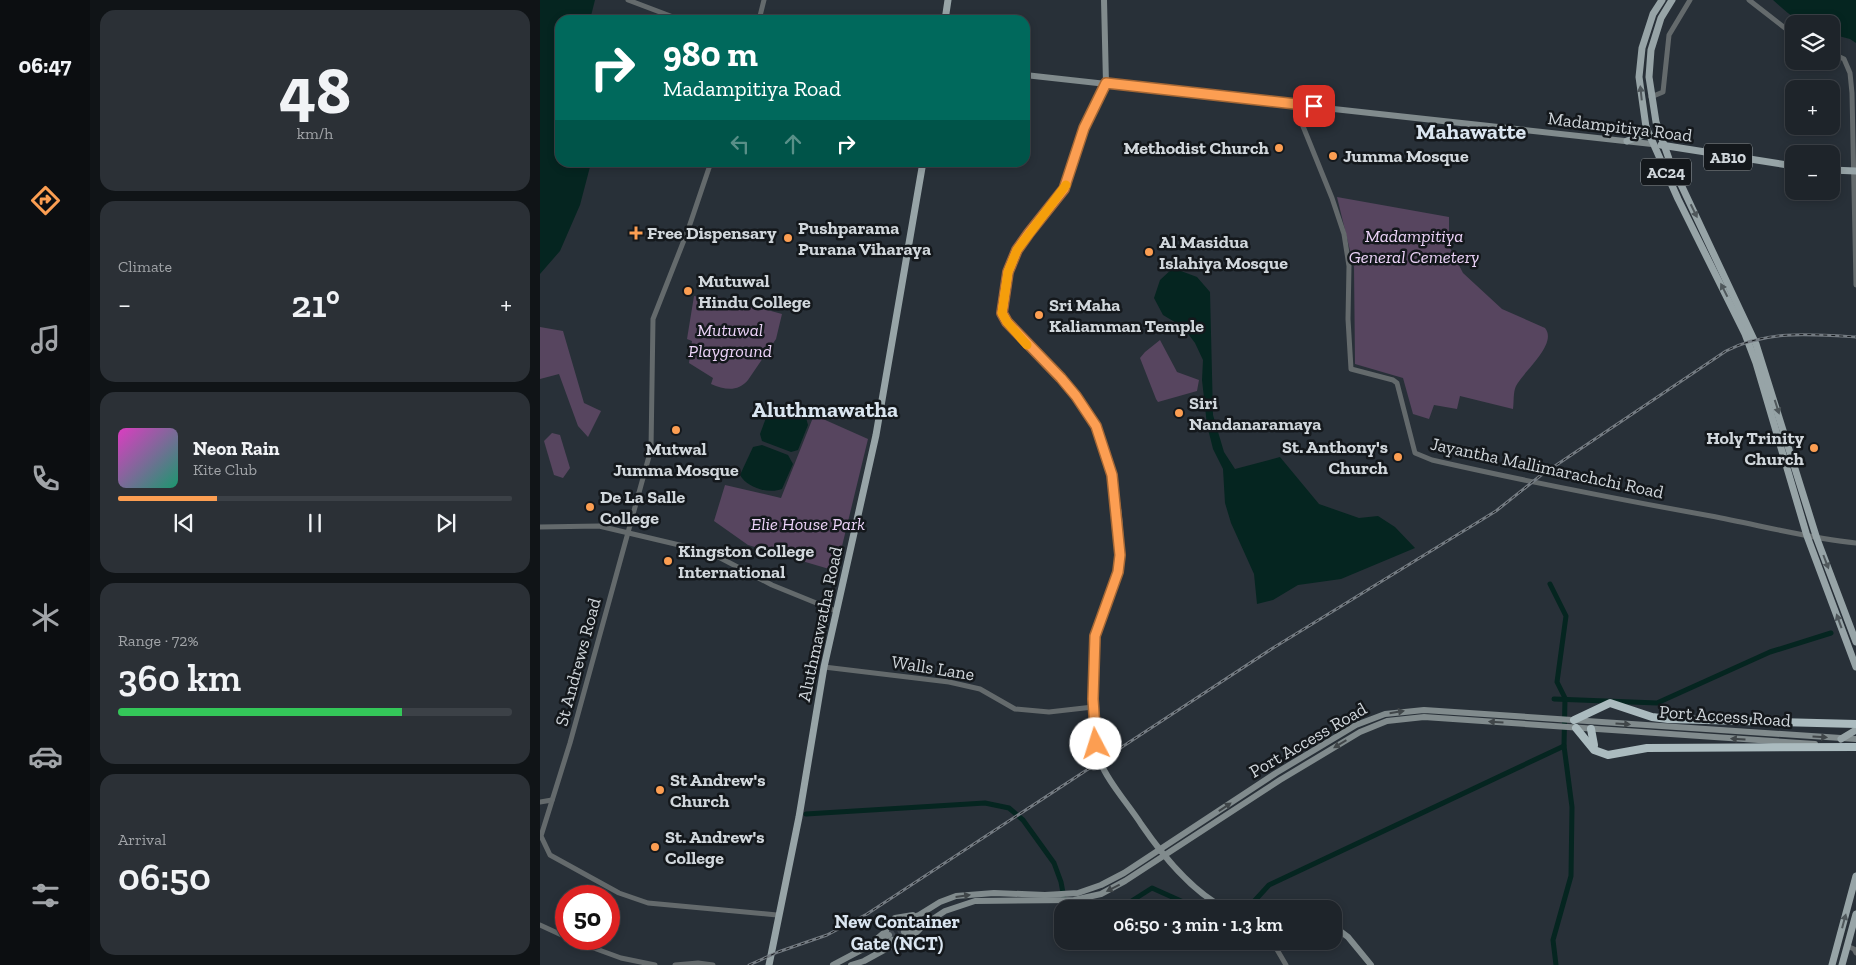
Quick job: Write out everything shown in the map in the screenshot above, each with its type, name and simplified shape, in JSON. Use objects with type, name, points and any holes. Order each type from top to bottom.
[{"type":"highway","points":[[1856,724],[1668,720],[1652,717],[1610,702],[1598,707],[1575,724],[1599,753],[1608,755],[1647,748],[1856,747]]},
{"type":"highway","points":[[1594,711],[1591,739],[1599,753]]},
{"type":"main road","points":[[946,15],[948,0]]},
{"type":"main road","points":[[1104,0],[1106,83],[1084,128],[1064,189],[1017,250],[1008,272],[1002,313],[1007,322],[1076,396],[1096,426],[1112,475],[1119,539],[1119,567],[1097,626],[1093,707],[1094,734],[1100,763],[1156,846],[1198,889],[1213,900]]},
{"type":"main road","name":"AC24","points":[[1662,0],[1653,14],[1642,48],[1639,77],[1646,127],[1652,144],[1748,332]]},
{"type":"main road","name":"AC24","points":[[1672,0],[1661,18],[1651,50],[1651,97],[1656,122],[1663,146],[1748,332],[1792,470],[1856,642]]},
{"type":"main road","name":"Madampitiya Road","points":[[1030,75],[1627,141],[1785,165]]},
{"type":"main road","points":[[1627,141],[1641,136],[1646,127]]},
{"type":"main road","points":[[1669,159],[1672,151],[1677,148]]},
{"type":"main road","name":"Aluthmawatha Road","points":[[769,965],[799,817],[824,667],[876,435],[922,167]]},
{"type":"main road","points":[[1840,170],[1855,171]]},
{"type":"main road","name":"AC24","points":[[1792,470],[1807,536],[1856,667]]},
{"type":"main road","name":"Port Access Road","points":[[1187,837],[1276,773],[1341,734],[1385,714],[1424,710],[1545,718],[1575,724]]},
{"type":"main road","name":"Port Access Road","points":[[903,930],[925,923],[945,911],[975,901],[1074,900],[1101,894],[1187,837],[1345,740],[1387,722],[1424,718],[1856,739]]},
{"type":"main road","name":"Port Access Road","points":[[1591,725],[1856,747]]},
{"type":"main road","points":[[1841,738],[1856,730]]},
{"type":"main road","name":"Port Access Road","points":[[903,930],[919,915],[940,902],[956,896],[994,893],[1046,899],[1078,892],[1146,864]]},
{"type":"main road","points":[[1832,965],[1856,876]]},
{"type":"main road","points":[[1842,965],[1856,914]]},
{"type":"main road","points":[[903,930],[919,915]]},
{"type":"main road","points":[[1342,932],[1371,965]]},
{"type":"main road","points":[[866,947],[890,937]]},
{"type":"main road","points":[[833,965],[866,947],[890,937]]},
{"type":"main road","points":[[851,965],[864,961],[890,937]]},
{"type":"main road","points":[[1838,944],[1847,946]]},
{"type":"street","points":[[628,0],[668,15]]},
{"type":"street","points":[[760,15],[764,0]]},
{"type":"street","points":[[1651,97],[1663,92],[1669,35],[1690,0]]},
{"type":"street","points":[[1749,0],[1785,28]]},
{"type":"street","points":[[1840,56],[1843,57],[1847,65],[1852,93],[1856,285]]},
{"type":"street","name":"Jayantha Mallimarachchi Road","points":[[1294,104],[1332,198],[1344,234],[1349,266],[1348,319],[1351,369],[1398,383],[1415,453],[1432,460],[1549,486],[1817,539],[1856,543]]},
{"type":"street","name":"St Andrews Road","points":[[709,167],[688,230],[652,319],[652,444],[570,743],[540,832],[542,842],[550,855],[632,899],[648,903],[778,915]]},
{"type":"street","points":[[540,527],[599,526],[709,552],[772,585],[836,610]]},
{"type":"street","name":"Walls Lane","points":[[824,667],[949,682],[980,689],[1015,709],[1048,712],[1093,707]]},
{"type":"street","points":[[540,802],[552,800]]},
{"type":"street","points":[[540,814],[547,813]]},
{"type":"street","points":[[540,925],[555,932]]},
{"type":"street","points":[[1847,946],[1854,949],[1856,953]]},
{"type":"street","points":[[600,950],[621,958],[655,965]]},
{"type":"street","points":[[1277,950],[1286,965]]},
{"type":"street","points":[[675,965],[698,963],[713,965]]},
{"type":"green space","name":"Madampitiya General Cemetery","points":[[1337,197],[1449,217],[1449,246],[1463,273],[1502,309],[1545,328],[1548,334],[1547,342],[1544,349],[1516,386],[1513,409],[1460,396],[1457,409],[1434,405],[1429,419],[1413,414],[1403,378],[1355,364],[1354,267]]},
{"type":"green space","name":"Mutuwal Playground","points":[[708,294],[782,314],[776,339],[748,380],[740,387],[726,389],[711,384],[713,378],[689,363],[692,341],[687,339],[694,296],[705,298]]},
{"type":"green space","points":[[540,327],[563,331],[584,403],[601,411],[588,437],[578,426],[559,374],[540,379]]},
{"type":"green space","points":[[1160,340],[1177,372],[1199,380],[1197,391],[1158,402],[1140,358]]},
{"type":"green space","name":"Elie House Park","points":[[814,415],[868,439],[836,571],[748,545],[714,521],[725,485],[781,498]]},
{"type":"green space","points":[[552,433],[560,435],[570,468],[563,478],[554,475],[544,441]]},
{"type":"shaded area","points":[[540,0],[595,0],[591,15],[555,15],[555,167],[590,167],[580,205],[560,251],[540,274]]},
{"type":"shaded area","points":[[1773,0],[1856,0],[1856,43],[1840,36],[1840,15],[1790,15]]},
{"type":"shaded area","points":[[1173,268],[1197,277],[1210,292],[1213,415],[1224,452],[1235,469],[1280,457],[1319,504],[1359,518],[1378,516],[1395,527],[1415,548],[1341,579],[1298,585],[1273,600],[1257,604],[1254,574],[1231,523],[1225,503],[1223,469],[1213,449],[1207,425],[1202,380],[1203,360],[1195,343],[1183,327],[1163,315],[1154,298],[1160,280]]},
{"type":"shaded area","points":[[778,404],[805,414],[808,425],[798,450],[791,452],[762,441],[760,434],[770,407]]},
{"type":"shaded area","points":[[762,445],[788,455],[793,464],[782,489],[771,491],[759,489],[743,480],[740,475],[753,447]]},
{"type":"waterway","points":[[1550,584],[1566,616],[1557,682],[1565,698],[1564,746]]},
{"type":"waterway","points":[[1554,699],[1657,703],[1770,652],[1831,633]]},
{"type":"waterway","points":[[1255,900],[1269,885],[1564,746],[1572,807],[1571,876],[1553,940],[1556,965]]},
{"type":"waterway","points":[[806,814],[985,803],[1009,808],[1023,820],[1054,863],[1061,882],[1064,900]]},
{"type":"waterway","points":[[1133,900],[1152,888],[1179,900]]},
{"type":"tunnel","points":[[883,926],[895,918]]},
{"type":"tunnel","points":[[886,931],[898,923]]},
{"type":"tunnel","points":[[889,935],[901,927]]},
{"type":"tunnel","points":[[892,940],[904,932]]},
{"type":"tunnel","points":[[897,948],[909,940]]},
{"type":"railway","points":[[749,965],[778,952],[827,935],[867,914],[1273,648],[1496,511],[1540,476],[1726,351],[1757,340],[1790,335],[1856,337]]},
{"type":"slow traffic","points":[[1027,345],[1007,322],[1002,313],[1008,272],[1017,250],[1066,185]]},
{"type":"place","name":"Methodist Church","points":[[1279,148]]},
{"type":"place","name":"Jumma Mosque","points":[[1333,156]]},
{"type":"place","name":"Free Dispensary","points":[[636,233]]},
{"type":"place","name":"Pushparama Purana Viharaya","points":[[788,238]]},
{"type":"place","name":"Al Masidua Islahiya Mosque","points":[[1149,252]]},
{"type":"place","name":"Mutuwal Hindu College","points":[[688,291]]},
{"type":"place","name":"Sri Maha Kaliamman Temple","points":[[1039,315]]},
{"type":"place","name":"Siri Nandanaramaya","points":[[1179,413]]},
{"type":"place","name":"Mutwal Jumma Mosque","points":[[676,430]]},
{"type":"place","name":"Holy Trinity Church","points":[[1814,448]]},
{"type":"place","name":"St. Anthony's Church","points":[[1398,457]]},
{"type":"place","name":"De La Salle College","points":[[590,507]]},
{"type":"place","name":"Kingston College International","points":[[668,561]]},
{"type":"place","name":"St Andrew's Church","points":[[660,790]]},
{"type":"place","name":"St. Andrew's College","points":[[655,847]]},
{"type":"district","name":"Mahawatte","points":[[1471,131]]},
{"type":"district","name":"Aluthmawatha","points":[[825,409]]},
{"type":"district","name":"New Container Gate (NCT)","points":[[897,932]]},
{"type":"route","points":[[1096,744],[1093,699],[1095,636],[1118,572],[1120,555],[1112,475],[1096,426],[1076,396],[1061,378],[1032,351],[1007,322],[1002,313],[1008,272],[1017,250],[1064,189],[1084,128],[1106,83],[1314,106]]}]
